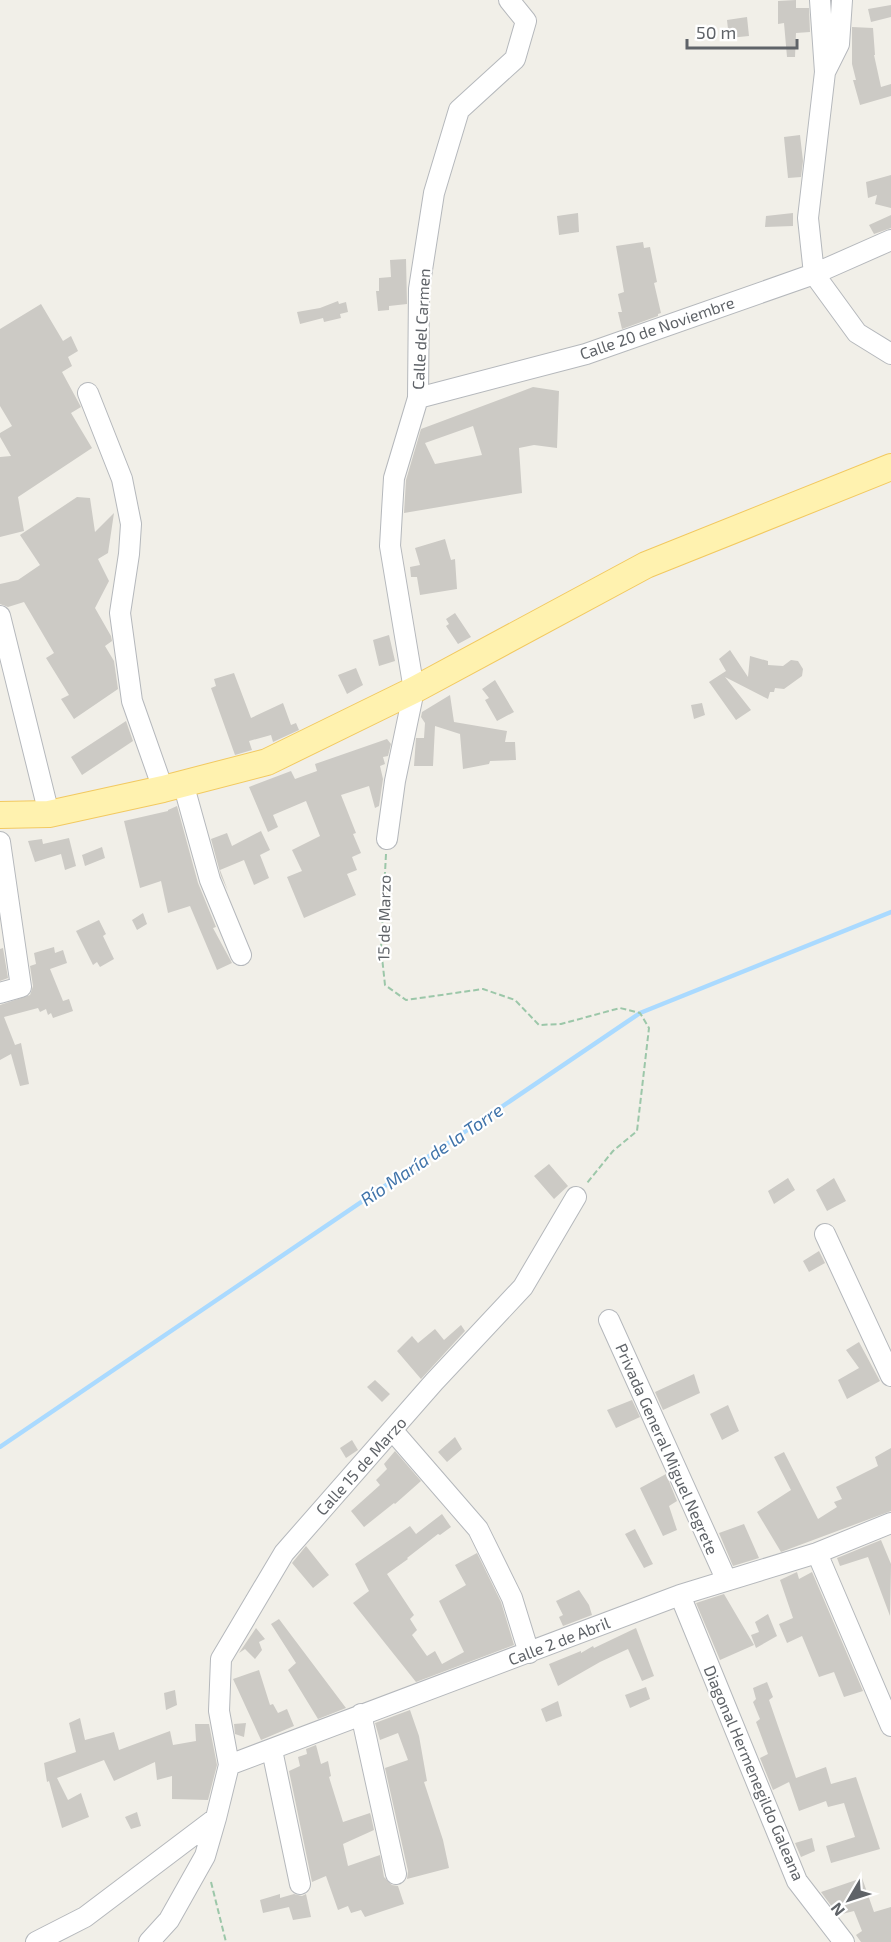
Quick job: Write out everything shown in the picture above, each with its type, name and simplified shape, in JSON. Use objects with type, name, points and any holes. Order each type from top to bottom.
[{"type":"main road","points":[[0,815],[49,814],[267,762],[414,690],[646,565],[891,467]]},
{"type":"street","name":"Calle del Carmen","points":[[414,690],[390,546],[394,478],[418,398],[419,289],[434,194],[459,110],[515,59],[526,21],[509,0]]},
{"type":"street","points":[[820,0],[825,72],[808,218],[814,274],[857,333],[891,354]]},
{"type":"street","points":[[825,72],[839,44],[842,0]]},
{"type":"street","name":"Calle 20 de Noviembre","points":[[418,398],[586,354],[814,274],[891,240]]},
{"type":"street","points":[[88,393],[122,479],[131,524],[120,613],[132,701],[173,786],[241,955]]},
{"type":"street","points":[[0,616],[49,814]]},
{"type":"street","points":[[387,839],[395,781],[414,690]]},
{"type":"street","points":[[0,843],[21,987],[0,993]]},
{"type":"street","name":"Calle 15 de Marzo","points":[[229,1765],[219,1711],[220,1659],[284,1553],[434,1382],[523,1287],[576,1197]]},
{"type":"street","points":[[825,1234],[891,1376]]},
{"type":"street","name":"Privada General Miguel Negrete","points":[[609,1320],[726,1579]]},
{"type":"street","points":[[393,1431],[478,1528],[512,1598],[530,1653]]},
{"type":"street","name":"Calle 2 de Abril","points":[[229,1765],[680,1595],[726,1579],[817,1553],[891,1523]]},
{"type":"street","points":[[817,1553],[891,1726]]},
{"type":"street","name":"Diagonal Hermenegildo Galeana","points":[[680,1595],[797,1881],[844,1942]]},
{"type":"street","points":[[361,1714],[396,1874]]},
{"type":"street","points":[[272,1750],[300,1884]]},
{"type":"street","points":[[149,1942],[169,1920],[204,1856],[229,1765]]},
{"type":"street","points":[[36,1942],[85,1917],[216,1818]]},
{"type":"path","name":"15 de Marzo","points":[[387,839],[381,948],[386,985],[406,999],[483,990],[515,1000],[539,1025],[561,1024],[620,1008],[640,1013],[650,1029],[637,1131],[614,1150],[576,1197]]},
{"type":"path","points":[[204,1856],[226,1942]]},
{"type":"building","points":[[796,0],[796,8],[809,8],[810,32],[796,33],[795,57],[787,57],[784,23],[778,24],[778,1]]},
{"type":"building","points":[[891,5],[891,17],[871,22],[868,9]]},
{"type":"building","points":[[747,17],[749,36],[729,38],[727,20]]},
{"type":"building","points":[[852,27],[873,28],[874,55],[881,87],[891,84],[891,96],[860,105],[853,80],[856,80],[852,64]]},
{"type":"building","points":[[800,135],[803,161],[801,177],[788,178],[784,137]]},
{"type":"building","points":[[891,175],[891,208],[875,204],[877,195],[868,198],[866,182]]},
{"type":"building","points":[[578,213],[579,232],[559,235],[557,216]]},
{"type":"building","points":[[793,213],[793,226],[765,227],[766,216]]},
{"type":"building","points":[[891,215],[891,228],[874,234],[869,225]]},
{"type":"building","points":[[643,242],[644,248],[650,247],[657,282],[654,283],[661,313],[622,329],[618,312],[622,312],[618,294],[624,292],[616,246]]},
{"type":"building","points":[[406,259],[407,304],[389,306],[389,310],[378,311],[376,291],[379,291],[379,278],[391,277],[390,260]]},
{"type":"building","points":[[338,301],[339,304],[346,302],[348,312],[340,314],[341,318],[324,322],[323,318],[300,324],[297,312],[320,308]]},
{"type":"building","points":[[41,304],[63,341],[71,336],[78,351],[68,357],[72,366],[62,372],[81,407],[71,413],[92,448],[18,497],[24,531],[0,537],[0,457],[11,456],[0,433],[12,426],[0,406],[0,329]]},
{"type":"building","points":[[533,387],[559,391],[557,448],[534,445],[519,448],[522,493],[404,513],[406,480],[421,429]],"holes":[[[473,426],[482,455],[435,464],[425,443]]]},
{"type":"building","points":[[77,497],[90,498],[95,532],[114,513],[108,553],[98,559],[109,581],[95,608],[111,636],[112,641],[105,646],[114,661],[118,689],[74,719],[61,699],[69,695],[46,658],[54,653],[24,602],[8,607],[0,604],[0,584],[18,580],[40,565],[20,535]]},
{"type":"building","points":[[445,539],[451,560],[455,559],[457,589],[420,595],[417,577],[411,577],[410,567],[420,565],[415,548]]},
{"type":"building","points":[[455,613],[471,637],[458,644],[446,626],[449,624],[446,619]]},
{"type":"building","points":[[389,635],[395,661],[379,666],[373,640]]},
{"type":"building","points":[[730,650],[748,677],[750,656],[768,661],[768,665],[783,666],[791,660],[798,661],[803,669],[802,676],[784,689],[775,688],[774,692],[770,692],[768,699],[725,677],[751,710],[736,720],[709,682],[726,671],[719,659]]},
{"type":"building","points":[[356,668],[363,685],[347,694],[338,675]]},
{"type":"building","points":[[234,673],[251,718],[283,703],[291,725],[296,723],[299,730],[273,742],[271,735],[249,741],[252,750],[235,755],[211,688],[216,686],[214,679]]},
{"type":"building","points":[[495,680],[514,712],[497,721],[485,700],[489,698],[482,689]]},
{"type":"building","points":[[450,695],[454,722],[507,731],[505,742],[515,742],[516,760],[490,761],[489,764],[463,769],[460,734],[435,726],[433,766],[414,766],[416,738],[424,738],[425,723],[421,717],[422,712]]},
{"type":"building","points":[[702,703],[705,715],[694,719],[691,705]]},
{"type":"building","points":[[126,721],[133,741],[82,775],[71,757]]},
{"type":"building","points":[[387,739],[391,744],[388,756],[383,757],[385,764],[380,766],[383,779],[379,806],[375,808],[369,786],[341,795],[361,853],[352,857],[357,870],[347,874],[356,895],[304,918],[287,877],[302,871],[292,850],[320,836],[306,801],[273,815],[278,827],[268,832],[249,787],[291,771],[295,779],[317,771],[315,764]]},
{"type":"building","points":[[177,806],[198,883],[216,927],[213,928],[232,963],[217,970],[190,906],[168,913],[161,881],[140,888],[124,821],[168,811]]},
{"type":"building","points":[[261,831],[270,850],[260,855],[269,878],[254,885],[244,860],[220,870],[228,891],[221,876],[211,839],[227,833],[232,846]]},
{"type":"building","points":[[69,838],[76,866],[65,870],[61,854],[35,862],[28,841],[42,839],[43,844]]},
{"type":"building","points":[[102,847],[105,858],[85,866],[82,855]]},
{"type":"building","points":[[143,913],[147,924],[137,930],[132,920]]},
{"type":"building","points":[[99,920],[106,934],[103,936],[114,959],[100,967],[97,962],[93,965],[76,931]]},
{"type":"building","points":[[54,947],[55,953],[63,950],[67,963],[50,969],[63,1001],[69,999],[73,1011],[53,1018],[51,1013],[48,1015],[46,1009],[40,1012],[38,1008],[4,1017],[15,1045],[21,1043],[29,1084],[20,1086],[11,1054],[0,1060],[0,1005],[30,995],[33,986],[30,966],[36,964],[34,953]]},
{"type":"building","points":[[3,948],[8,978],[0,981],[0,949]]},
{"type":"building","points":[[549,1164],[568,1186],[554,1199],[534,1176]]},
{"type":"building","points":[[788,1178],[795,1190],[774,1204],[768,1191]]},
{"type":"building","points":[[834,1178],[846,1201],[827,1211],[816,1190]]},
{"type":"building","points":[[819,1251],[825,1263],[809,1272],[803,1261]]},
{"type":"building","points":[[461,1325],[465,1331],[421,1379],[397,1351],[412,1336],[418,1343],[435,1329],[444,1340]]},
{"type":"building","points":[[859,1342],[880,1381],[847,1399],[838,1380],[859,1368],[846,1350]]},
{"type":"building","points":[[694,1374],[700,1393],[663,1410],[655,1392]]},
{"type":"building","points":[[375,1380],[390,1394],[382,1402],[367,1387]]},
{"type":"building","points":[[632,1400],[640,1417],[616,1428],[607,1410]]},
{"type":"building","points":[[728,1405],[739,1431],[722,1440],[710,1414]]},
{"type":"building","points":[[455,1437],[462,1449],[447,1462],[438,1452]]},
{"type":"building","points":[[352,1440],[358,1450],[346,1458],[340,1448]]},
{"type":"building","points":[[891,1448],[891,1511],[781,1552],[757,1512],[791,1490],[774,1457],[784,1452],[818,1519],[837,1507],[834,1502],[842,1499],[836,1487],[878,1466],[875,1457]]},
{"type":"building","points":[[395,1451],[421,1481],[364,1527],[351,1511],[380,1485],[376,1480],[387,1469],[384,1464]]},
{"type":"building","points":[[666,1474],[677,1501],[669,1506],[677,1530],[663,1536],[640,1488]]},
{"type":"building","points":[[442,1514],[451,1527],[440,1535],[438,1534],[387,1574],[414,1615],[410,1619],[417,1630],[412,1635],[427,1656],[435,1651],[442,1664],[464,1652],[439,1601],[466,1585],[455,1565],[477,1553],[501,1602],[514,1645],[416,1682],[353,1603],[369,1591],[355,1564],[410,1526],[416,1534]]},
{"type":"building","points":[[744,1524],[759,1558],[733,1566],[719,1533]]},
{"type":"building","points":[[635,1529],[653,1564],[644,1568],[625,1534]]},
{"type":"building","points":[[881,1540],[891,1564],[890,1616],[868,1557],[840,1566],[837,1558]]},
{"type":"building","points":[[306,1546],[329,1575],[313,1588],[292,1563]]},
{"type":"building","points":[[797,1572],[799,1579],[812,1572],[863,1691],[844,1697],[834,1672],[819,1677],[802,1636],[787,1643],[779,1624],[793,1618],[780,1580]]},
{"type":"building","points":[[579,1590],[589,1605],[592,1615],[563,1626],[559,1617],[563,1615],[556,1601]]},
{"type":"building","points":[[724,1594],[754,1645],[720,1660],[696,1603]]},
{"type":"building","points":[[768,1614],[777,1636],[756,1648],[751,1635],[759,1632],[755,1622]]},
{"type":"building","points":[[279,1619],[346,1708],[318,1719],[288,1670],[296,1663],[271,1624]]},
{"type":"building","points":[[256,1628],[265,1639],[259,1642],[262,1650],[255,1659],[245,1649],[239,1653]]},
{"type":"building","points":[[636,1628],[654,1676],[642,1681],[628,1649],[558,1686],[549,1664],[581,1651],[581,1653],[593,1646],[594,1648]]},
{"type":"building","points":[[259,1670],[270,1705],[273,1704],[278,1713],[287,1709],[294,1726],[261,1740],[233,1679]]},
{"type":"building","points":[[767,1682],[773,1697],[769,1700],[796,1778],[826,1767],[831,1784],[856,1777],[880,1849],[831,1863],[826,1846],[855,1837],[844,1803],[828,1807],[826,1801],[799,1811],[789,1782],[773,1790],[760,1758],[768,1754],[756,1722],[760,1719],[753,1702],[756,1699],[753,1688]]},
{"type":"building","points":[[646,1687],[650,1699],[630,1708],[625,1695]]},
{"type":"building","points":[[175,1690],[177,1705],[166,1710],[164,1693]]},
{"type":"building","points":[[558,1701],[562,1716],[546,1722],[541,1709]]},
{"type":"building","points":[[410,1710],[419,1736],[427,1781],[424,1782],[443,1840],[449,1868],[407,1879],[408,1871],[385,1768],[408,1760],[398,1733],[380,1740],[375,1723]]},
{"type":"building","points":[[80,1718],[85,1740],[114,1732],[119,1750],[170,1731],[173,1745],[196,1741],[195,1724],[209,1724],[217,1765],[208,1800],[172,1799],[172,1776],[157,1780],[155,1762],[114,1781],[104,1760],[57,1778],[68,1800],[81,1793],[89,1817],[62,1828],[49,1781],[47,1782],[44,1763],[76,1752],[69,1723]]},
{"type":"building","points":[[246,1723],[244,1737],[235,1734],[234,1724]]},
{"type":"building","points":[[316,1745],[321,1764],[328,1761],[331,1776],[329,1777],[343,1822],[370,1813],[371,1816],[374,1830],[343,1844],[348,1866],[380,1855],[384,1877],[392,1885],[398,1886],[404,1904],[365,1917],[361,1910],[351,1913],[348,1906],[338,1910],[326,1876],[312,1882],[289,1771],[300,1766],[298,1757],[307,1754],[306,1749]]},
{"type":"building","points":[[137,1812],[141,1826],[131,1829],[125,1817]]},
{"type":"building","points":[[812,1838],[815,1851],[801,1857],[795,1843]]},
{"type":"building","points":[[862,1878],[874,1912],[891,1907],[891,1942],[861,1942],[856,1935],[862,1931],[854,1911],[838,1915],[821,1892]]},
{"type":"building","points":[[280,1894],[280,1898],[294,1894],[302,1896],[306,1894],[311,1917],[293,1920],[289,1907],[263,1913],[260,1900]]},
{"type":"waterway","name":"Río María de la Torre","points":[[0,1447],[640,1013],[891,912]]}]
